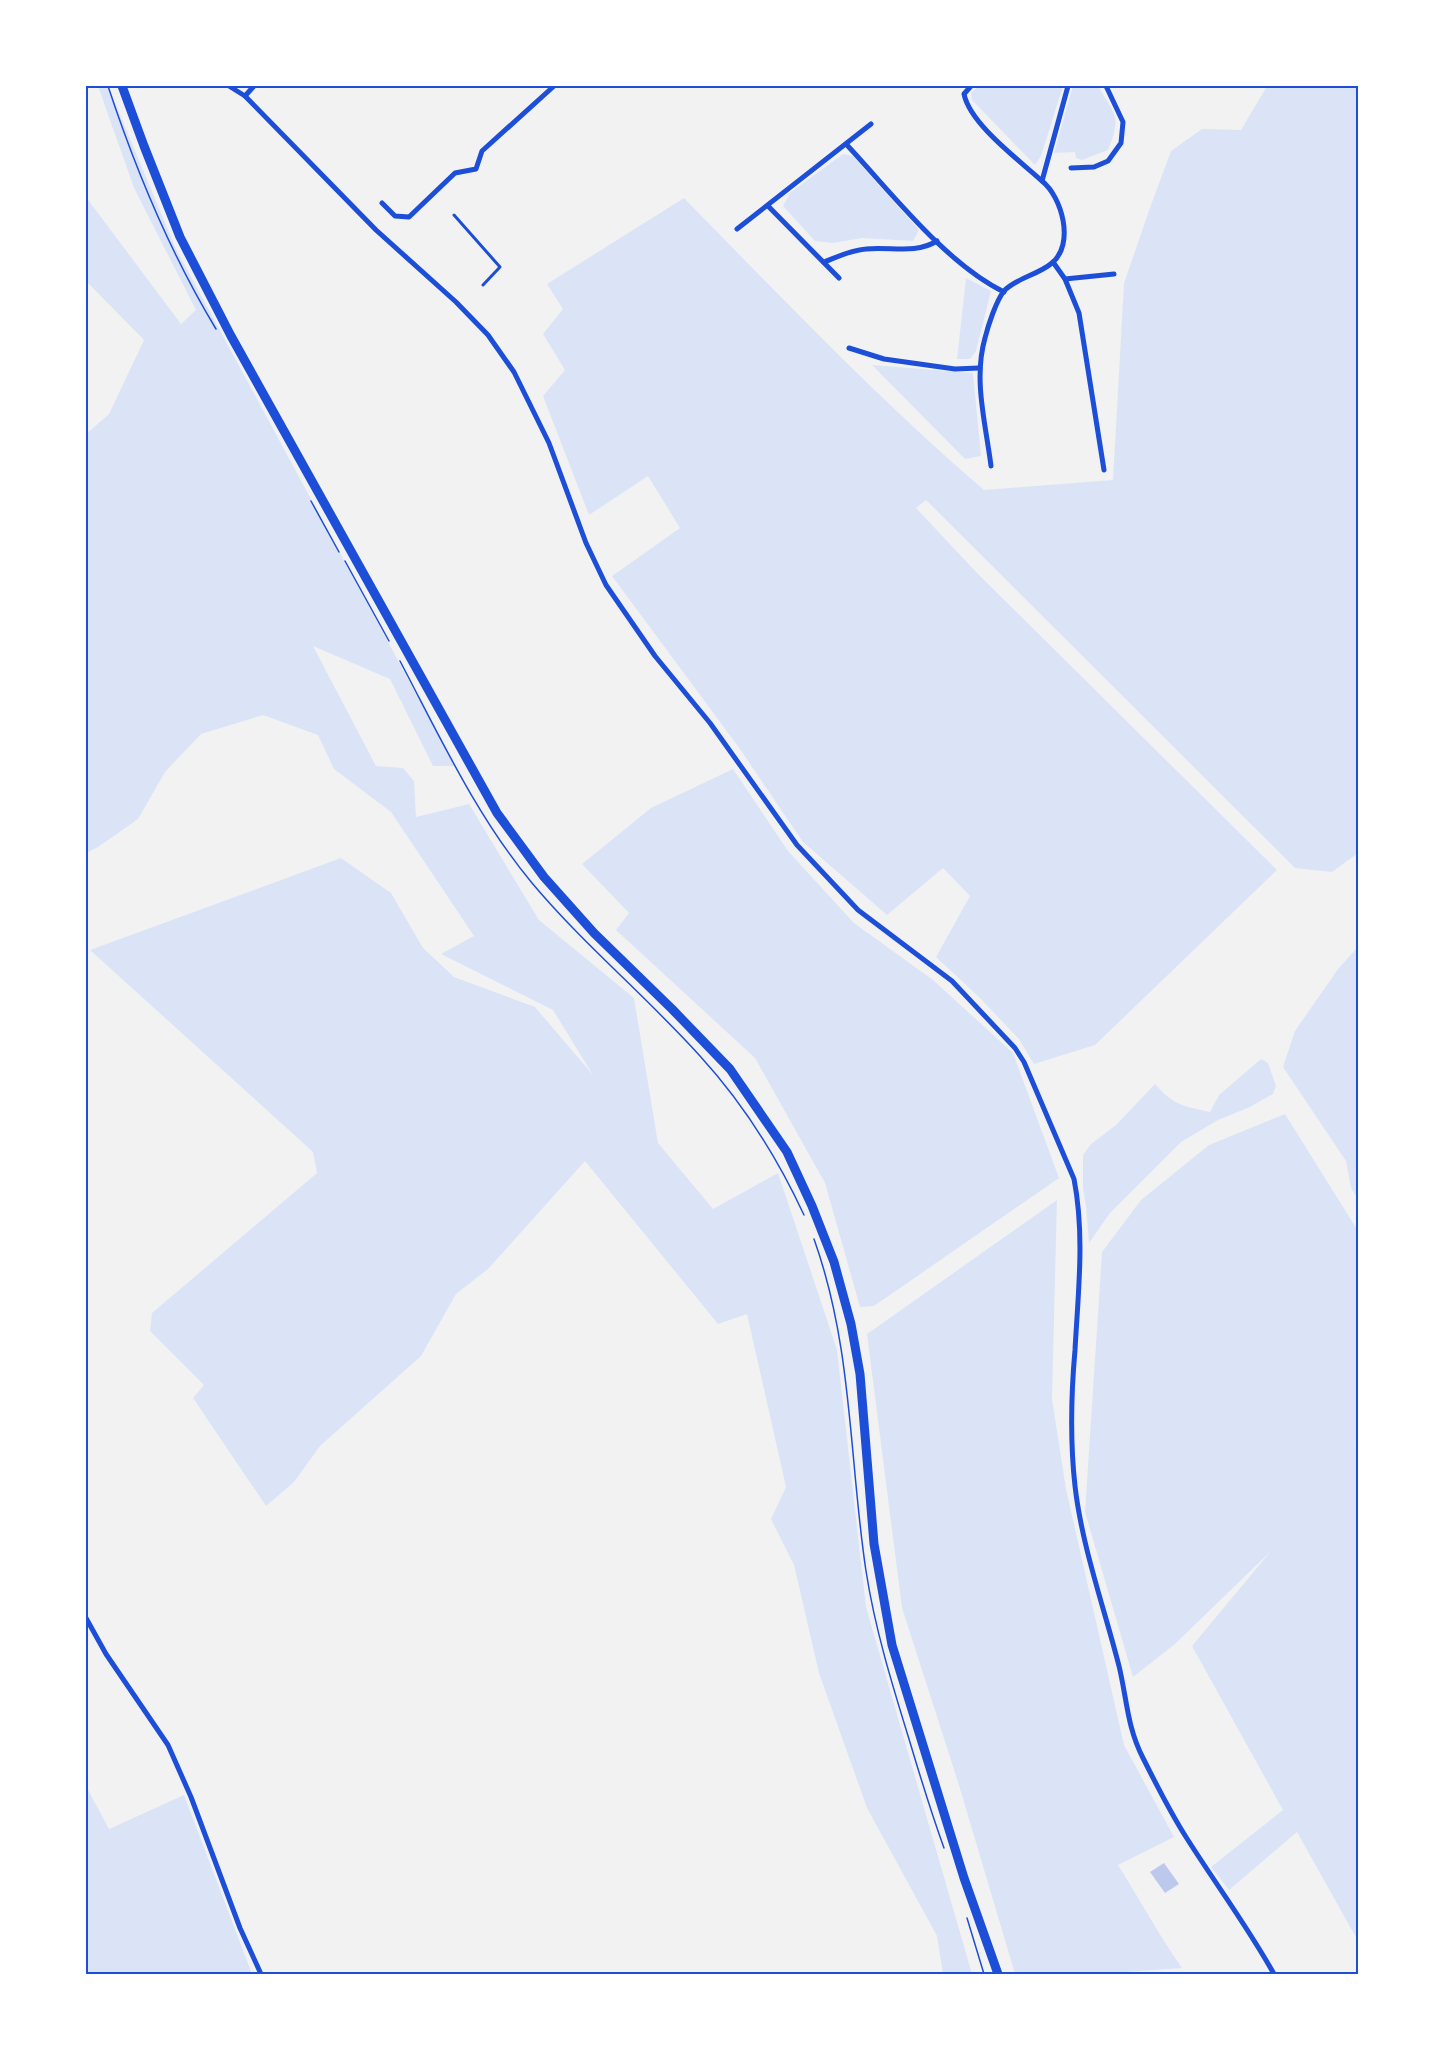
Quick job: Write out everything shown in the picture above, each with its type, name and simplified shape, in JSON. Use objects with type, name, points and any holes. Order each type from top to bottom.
[{"type":"highway","points":[[122,86],[180,237],[226,326],[497,813],[544,877],[594,933],[730,1069],[787,1152],[804,1188],[834,1262],[851,1324],[860,1374],[874,1544],[892,1645],[969,1909],[991,1974]]},
{"type":"highway","points":[[969,1909],[998,1974]]},
{"type":"street","points":[[229,86],[245,96],[376,230],[456,302],[488,335],[514,372],[549,443],[586,543],[606,585],[655,656],[710,723],[797,846],[858,910],[952,981],[1015,1048],[1024,1062],[1074,1179],[1077,1195],[1080,1235],[1071,1415],[1075,1485],[1080,1519],[1120,1669],[1131,1729],[1143,1757],[1185,1834],[1274,1974]]},
{"type":"street","points":[[245,96],[254,86]]},
{"type":"street","points":[[382,203],[395,216],[409,217],[454,172],[476,169],[482,151],[554,86]]},
{"type":"street","points":[[972,86],[964,94],[966,103],[981,123],[1050,187],[1065,223],[1061,249],[1053,262],[1004,292],[986,336],[979,368],[991,466]]},
{"type":"street","points":[[1042,181],[1068,86]]},
{"type":"street","points":[[1071,168],[1094,167],[1108,161],[1121,143],[1123,122],[1106,86]]},
{"type":"street","points":[[737,229],[871,124]]},
{"type":"street","points":[[846,144],[937,241],[984,282],[1004,292]]},
{"type":"street","points":[[768,206],[839,278]]},
{"type":"street","points":[[824,262],[864,249],[915,250],[926,248],[937,241]]},
{"type":"street","points":[[1053,262],[1065,279],[1079,313],[1104,470]]},
{"type":"street","points":[[1065,279],[1114,274]]},
{"type":"street","points":[[849,348],[888,360],[956,369],[979,368]]},
{"type":"street","points":[[86,1618],[106,1654],[168,1745],[261,1974]]},
{"type":"lane","points":[[454,215],[500,267],[483,285]]},
{"type":"path","points":[[108,86],[147,194],[178,261],[216,330]]},
{"type":"path","points":[[309,498],[389,641]]},
{"type":"path","points":[[399,659],[460,773],[515,861],[563,919],[699,1054],[733,1095],[774,1154],[808,1222]]},
{"type":"path","points":[[812,1233],[841,1340],[863,1544],[879,1639],[932,1817],[945,1851]]},
{"type":"path","points":[[969,1909],[984,1974]]},
{"type":"shaded area","points":[[98,86],[108,86],[176,249],[455,766],[433,766],[390,679],[313,646],[376,766],[403,768],[414,781],[416,817],[469,804],[539,920],[634,998],[658,1143],[713,1209],[778,1173],[837,1350],[866,1607],[972,1974],[943,1974],[937,1936],[867,1808],[819,1673],[794,1565],[771,1519],[786,1487],[747,1314],[718,1324],[585,1161],[488,1269],[456,1294],[421,1356],[320,1446],[294,1482],[266,1506],[193,1398],[204,1385],[150,1331],[152,1313],[317,1173],[313,1152],[90,950],[341,858],[391,893],[423,948],[454,977],[535,1007],[593,1075],[553,1010],[441,954],[474,936],[391,812],[334,769],[318,735],[263,715],[201,734],[165,772],[138,819],[86,853],[86,434],[109,414],[144,340],[86,281],[86,197],[181,324],[196,310],[134,188]]},
{"type":"shaded area","points":[[1063,86],[1041,156],[1035,165],[972,100],[971,93],[977,87]]},
{"type":"shaded area","points":[[1073,86],[1098,86],[1115,116],[1115,130],[1108,150],[1082,160],[1076,158],[1075,152],[1054,153]]},
{"type":"shaded area","points":[[1267,86],[1358,86],[1358,853],[1332,872],[1295,868],[926,500],[916,508],[978,574],[1277,870],[1095,1045],[1034,1064],[1019,1039],[936,957],[970,896],[943,868],[887,915],[803,842],[740,749],[612,576],[680,528],[648,476],[589,515],[543,396],[565,370],[543,334],[563,309],[547,284],[684,198],[868,384],[984,490],[1113,480],[1124,283],[1171,151],[1202,129],[1241,130]]},
{"type":"shaded area","points":[[843,154],[853,156],[919,230],[913,241],[863,238],[832,243],[815,241],[783,206],[791,192]]},
{"type":"shaded area","points":[[966,278],[991,291],[976,351],[970,359],[957,359]]},
{"type":"shaded area","points":[[872,365],[973,373],[981,456],[965,459]]},
{"type":"shaded area","points":[[733,769],[788,851],[854,923],[933,980],[1013,1053],[1059,1178],[874,1306],[860,1307],[825,1183],[755,1058],[616,930],[629,913],[582,864],[651,808]]},
{"type":"shaded area","points":[[1358,947],[1358,1199],[1351,1188],[1346,1161],[1283,1067],[1295,1031],[1338,969]]},
{"type":"shaded area","points":[[1261,1059],[1268,1063],[1276,1086],[1273,1094],[1250,1107],[1218,1120],[1181,1142],[1110,1213],[1089,1243],[1083,1189],[1083,1155],[1091,1144],[1116,1125],[1155,1084],[1174,1101],[1210,1112],[1219,1095]]},
{"type":"shaded area","points":[[1285,1114],[1358,1231],[1358,1438],[1354,1444],[1358,1440],[1358,1941],[1297,1832],[1229,1890],[1211,1867],[1283,1810],[1192,1646],[1270,1552],[1175,1644],[1133,1677],[1085,1512],[1102,1252],[1141,1200],[1209,1145]]},
{"type":"shaded area","points":[[1057,1200],[1052,1399],[1066,1489],[1124,1745],[1174,1837],[1118,1865],[1182,1968],[1098,1974],[1015,1974],[958,1782],[902,1608],[867,1334]]},
{"type":"shaded area","points":[[86,1786],[109,1829],[184,1795],[252,1974],[86,1974]]},
{"type":"building","points":[[1164,1863],[1179,1884],[1165,1893],[1150,1872]]}]
